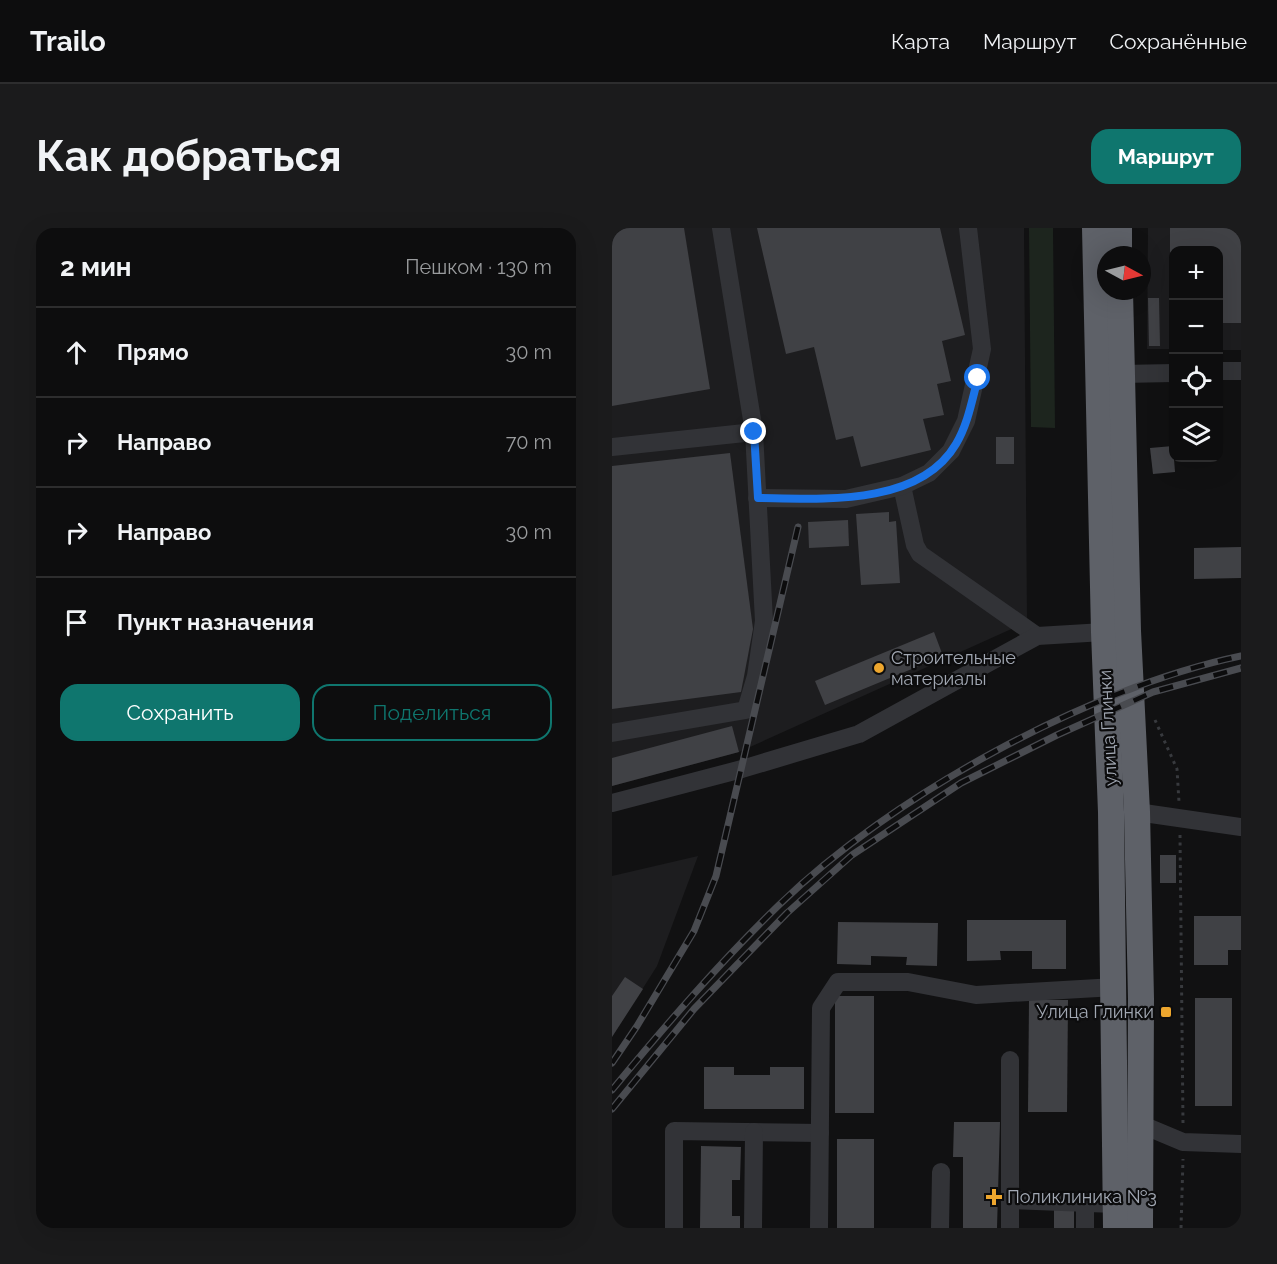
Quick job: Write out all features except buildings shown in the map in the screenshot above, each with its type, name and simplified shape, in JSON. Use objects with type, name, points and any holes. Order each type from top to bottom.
[{"type":"highway","name":"улица Глинки","points":[[1095,228],[1116,632],[1137,812],[1141,999],[1140,1124],[1128,1216]]},
{"type":"highway","points":[[1119,228],[1119,246]]},
{"type":"highway","name":"улица Глинки","points":[[1120,300],[1121,374],[1111,812],[1115,987],[1128,1216]]},
{"type":"highway","points":[[1111,812],[1137,812]]},
{"type":"lane","points":[[612,733],[746,710],[756,676],[764,621],[754,432],[721,228]]},
{"type":"lane","points":[[758,498],[846,499],[902,486],[929,473],[951,451],[966,421],[981,362],[982,335],[968,228]]},
{"type":"lane","points":[[1223,371],[1241,371]]},
{"type":"lane","points":[[1121,374],[1169,373]]},
{"type":"lane","points":[[612,447],[754,432]]},
{"type":"lane","points":[[902,486],[915,545],[920,554],[1036,636]]},
{"type":"lane","points":[[612,803],[742,770],[859,734],[1036,636],[1116,632]]},
{"type":"lane","points":[[1137,812],[1241,827]]},
{"type":"lane","points":[[819,1228],[820,1008],[838,982],[908,982],[976,995],[1115,987]]},
{"type":"lane","points":[[1010,1060],[1010,1228]]},
{"type":"lane","points":[[1140,1124],[1183,1142],[1241,1144]]},
{"type":"lane","points":[[674,1228],[674,1131],[820,1133]]},
{"type":"lane","points":[[753,1228],[754,1132]]},
{"type":"lane","points":[[940,1228],[941,1172]]},
{"type":"lane","points":[[1011,1200],[1085,1202],[1128,1216]]},
{"type":"lane","points":[[1085,1202],[1085,1228]]},
{"type":"path","points":[[1153,716],[1177,769],[1183,1142],[1181,1228]]},
{"type":"shaded area","points":[[612,228],[1024,228],[1027,622],[739,752],[612,786]]},
{"type":"shaded area","points":[[1029,228],[1053,228],[1055,428],[1031,427]]},
{"type":"shaded area","points":[[1148,228],[1241,228],[1241,350],[1223,350],[1223,246],[1169,246],[1169,349],[1147,349],[1147,300],[1151,300],[1151,246],[1148,246]]},
{"type":"shaded area","points":[[698,856],[657,966],[612,1037],[612,876]]},
{"type":"railway","points":[[612,1063],[694,931],[716,876],[798,527]]},
{"type":"railway","points":[[612,1090],[735,949],[825,864],[877,825],[934,787],[1057,720],[1120,693],[1182,671],[1241,656]]},
{"type":"railway","points":[[612,1109],[694,1009],[787,913],[852,855],[961,783],[1057,735],[1153,692],[1241,668]]},
{"type":"place","name":"Строительные материалы","points":[[879,668]]},
{"type":"place","name":"Улица Глинки","points":[[1166,1012]]},
{"type":"place","name":"Поликлиника №3","points":[[994,1197]]},
{"type":"route","points":[[754,432],[758,498],[846,499],[902,486],[929,473],[951,451],[966,421],[978,378]]}]
